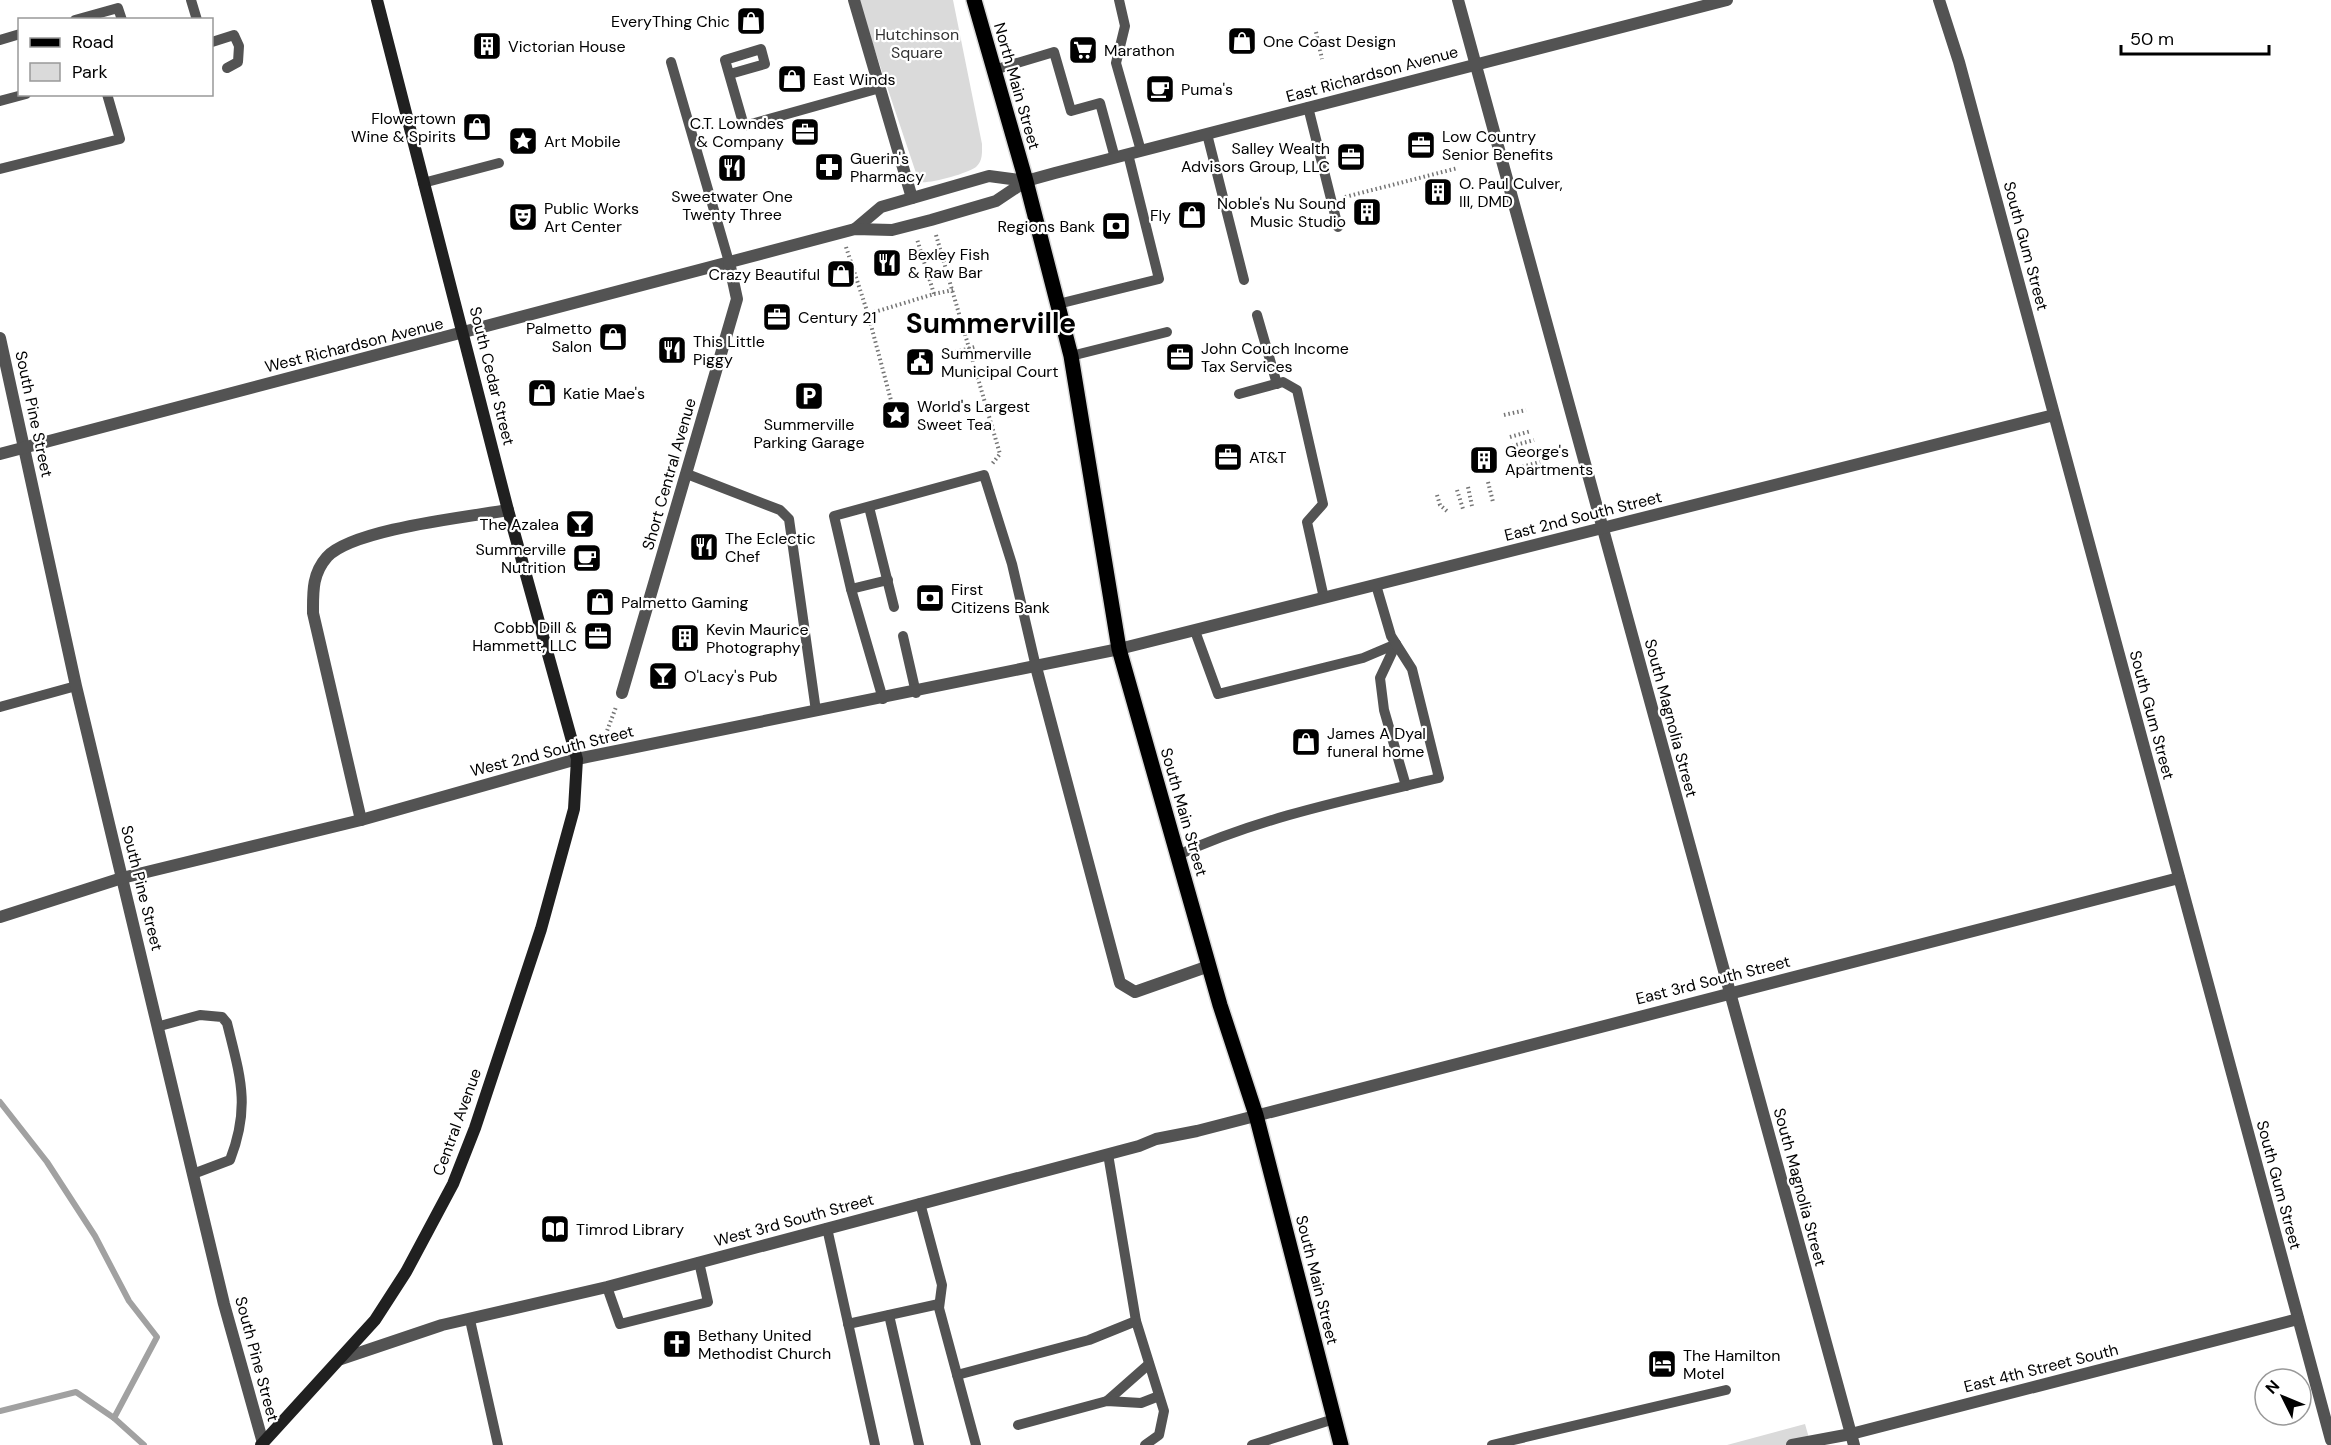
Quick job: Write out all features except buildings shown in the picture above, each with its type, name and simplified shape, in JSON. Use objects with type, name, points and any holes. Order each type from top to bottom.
[{"type":"main road","name":"North Main Street","points":[[974,0],[1026,181]]},
{"type":"main road","name":"South Main Street","points":[[1026,181],[1071,357],[1119,649],[1209,966],[1256,1115],[1341,1445]]},
{"type":"street","name":"South Cedar Street","points":[[377,0],[423,183],[465,333],[508,510],[577,759]]},
{"type":"street","points":[[854,0],[912,198]]},
{"type":"street","name":"South Magnolia Street","points":[[1458,0],[1852,1440]]},
{"type":"street","name":"East Richardson Avenue","points":[[1026,181],[1727,0]]},
{"type":"street","name":"South Gum Street","points":[[1939,0],[1959,62],[2331,1440]]},
{"type":"street","name":"West Richardson Avenue","points":[[855,229],[881,207],[989,176],[1026,181]]},
{"type":"street","name":"West Richardson Avenue","points":[[0,453],[465,333],[842,232],[855,229],[892,230],[913,225],[996,201],[1026,181]]},
{"type":"street","name":"Short Central Avenue","points":[[622,693],[737,299],[729,262]]},
{"type":"street","name":"South Pine Street","points":[[0,338],[76,686],[160,1026],[227,1315],[262,1444]]},
{"type":"street","name":"East 2nd South Street","points":[[1119,649],[2054,415]]},
{"type":"street","points":[[361,820],[313,613],[313,588],[316,575],[328,556],[378,533],[508,510]]},
{"type":"street","name":"West 2nd South Street","points":[[0,917],[122,878],[361,820],[577,759],[916,693],[1119,649]]},
{"type":"street","points":[[1036,667],[1120,983],[1135,992],[1209,966]]},
{"type":"street","name":"Central Avenue","points":[[262,1444],[375,1320],[406,1272],[453,1184],[475,1128],[560,865],[574,809],[577,759]]},
{"type":"street","name":"East 3rd South Street","points":[[1256,1115],[2179,878]]},
{"type":"street","name":"West 3rd South Street","points":[[341,1359],[442,1325],[607,1287],[1108,1154],[1170,1135],[1256,1115]]},
{"type":"street","name":"East 4th Street South","points":[[1792,1445],[1852,1440],[2298,1319]]},
{"type":"lane","points":[[191,0],[196,18]]},
{"type":"lane","points":[[1119,0],[1125,26],[1116,63],[1141,151]]},
{"type":"lane","points":[[82,18],[118,8],[121,18]]},
{"type":"lane","points":[[213,42],[234,34],[239,46],[238,62],[227,68]]},
{"type":"lane","points":[[0,40],[18,35]]},
{"type":"lane","points":[[994,70],[1054,52],[1071,111],[1100,103],[1115,158]]},
{"type":"lane","points":[[671,62],[729,262]]},
{"type":"lane","points":[[730,74],[744,126],[880,88]]},
{"type":"lane","points":[[0,101],[19,96]]},
{"type":"lane","points":[[0,169],[120,139],[108,96]]},
{"type":"lane","points":[[1308,107],[1338,227]]},
{"type":"lane","points":[[1207,134],[1244,280]]},
{"type":"lane","points":[[1058,304],[1159,279],[1128,154]]},
{"type":"lane","points":[[423,183],[499,163]]},
{"type":"lane","points":[[1257,315],[1276,384]]},
{"type":"lane","points":[[1071,357],[1167,332]]},
{"type":"lane","points":[[1239,394],[1283,382],[1297,390],[1323,504],[1307,522],[1324,598]]},
{"type":"lane","points":[[883,699],[851,589],[834,516],[984,476],[1012,564],[1036,667]]},
{"type":"lane","points":[[685,478],[780,510],[789,519],[816,711]]},
{"type":"lane","points":[[869,507],[894,607]]},
{"type":"lane","points":[[851,589],[888,580]]},
{"type":"lane","points":[[1178,855],[1223,834],[1439,778],[1412,669],[1391,636],[1376,585]]},
{"type":"lane","points":[[1194,631],[1218,694],[1363,658],[1396,644]]},
{"type":"lane","points":[[903,636],[916,693]]},
{"type":"lane","points":[[1396,644],[1380,678],[1384,710],[1406,786]]},
{"type":"lane","points":[[0,707],[76,686]]},
{"type":"lane","points":[[160,1026],[200,1015],[215,1015],[227,1023],[244,1096],[238,1132],[230,1160],[193,1174]]},
{"type":"lane","points":[[1108,1154],[1136,1321],[1164,1411],[1159,1435],[1145,1445]]},
{"type":"lane","points":[[920,1203],[942,1285],[939,1304],[976,1445]]},
{"type":"lane","points":[[827,1228],[875,1445]]},
{"type":"lane","points":[[607,1287],[621,1324],[708,1302],[699,1262]]},
{"type":"lane","points":[[848,1324],[939,1304]]},
{"type":"lane","points":[[889,1315],[919,1445]]},
{"type":"lane","points":[[470,1320],[498,1445]]},
{"type":"lane","points":[[957,1375],[1089,1340],[1136,1321]]},
{"type":"lane","points":[[1107,1401],[1149,1364]]},
{"type":"lane","points":[[1492,1445],[1726,1390]]},
{"type":"lane","points":[[1018,1425],[1107,1401],[1141,1403],[1159,1396]]},
{"type":"lane","points":[[1252,1445],[1334,1419]]},
{"type":"path","points":[[1316,32],[1322,59]]},
{"type":"path","points":[[1331,200],[1458,168]]},
{"type":"path","points":[[932,219],[1000,454],[984,476]]},
{"type":"path","points":[[913,225],[934,294]]},
{"type":"path","points":[[842,232],[868,315],[893,408]]},
{"type":"path","points":[[868,315],[953,290]]},
{"type":"path","points":[[951,353],[975,347]]},
{"type":"path","points":[[1504,415],[1526,410]]},
{"type":"path","points":[[1510,437],[1531,430]]},
{"type":"path","points":[[1512,446],[1534,440]]},
{"type":"path","points":[[1518,468],[1540,462]]},
{"type":"path","points":[[1488,482],[1493,502]]},
{"type":"path","points":[[1468,487],[1472,506]]},
{"type":"path","points":[[1457,490],[1463,509]]},
{"type":"path","points":[[1437,495],[1440,506],[1448,512]]},
{"type":"path","points":[[598,754],[622,693]]},
{"type":"green space","name":"Hutchinson Square","points":[[858,0],[953,0],[982,144],[981,159],[976,167],[948,178],[919,182]]},
{"type":"green space","points":[[1805,1424],[1811,1445],[1727,1445]]},
{"type":"waterway","points":[[0,1102],[47,1162],[95,1236],[129,1301],[157,1337],[114,1418]]},
{"type":"waterway","points":[[0,1411],[76,1392],[114,1418],[144,1445]]},
{"type":"place","name":"EveryThing Chic","points":[[751,21]]},
{"type":"place","name":"One Coast Design","points":[[1242,41]]},
{"type":"place","name":"Victorian House","points":[[487,46]]},
{"type":"place","name":"Marathon","points":[[1083,50]]},
{"type":"place","name":"East Winds","points":[[792,79]]},
{"type":"place","name":"Puma's","points":[[1160,89]]},
{"type":"place","name":"Flowertown Wine & Spirits","points":[[477,127]]},
{"type":"place","name":"C.T. Lowndes & Company","points":[[805,132]]},
{"type":"place","name":"Art Mobile","points":[[523,141]]},
{"type":"place","name":"Low Country Senior Benefits","points":[[1421,145]]},
{"type":"place","name":"Salley Wealth Advisors Group, LLC","points":[[1351,157]]},
{"type":"place","name":"Guerin's Pharmacy","points":[[829,167]]},
{"type":"place","name":"Sweetwater One Twenty Three","points":[[732,168]]},
{"type":"place","name":"O. Paul Culver, III, DMD","points":[[1438,192]]},
{"type":"place","name":"Noble's Nu Sound Music Studio","points":[[1367,212]]},
{"type":"place","name":"Fly","points":[[1192,215]]},
{"type":"place","name":"Public Works Art Center","points":[[523,217]]},
{"type":"place","name":"Regions Bank","points":[[1116,226]]},
{"type":"place","name":"Bexley Fish & Raw Bar","points":[[887,263]]},
{"type":"place","name":"Crazy Beautiful","points":[[841,274]]},
{"type":"place","name":"Century 21","points":[[777,317]]},
{"type":"place","name":"Palmetto Salon","points":[[613,337]]},
{"type":"place","name":"This Little Piggy","points":[[672,350]]},
{"type":"place","name":"John Couch Income Tax Services","points":[[1180,357]]},
{"type":"place","name":"Summerville Municipal Court","points":[[920,362]]},
{"type":"place","name":"Katie Mae's","points":[[542,393]]},
{"type":"place","name":"Summerville Parking Garage","points":[[809,396]]},
{"type":"place","name":"World's Largest Sweet Tea","points":[[896,415]]},
{"type":"place","name":"AT&T","points":[[1228,457]]},
{"type":"place","name":"George's Apartments","points":[[1484,460]]},
{"type":"place","name":"The Azalea","points":[[580,524]]},
{"type":"place","name":"The Eclectic Chef","points":[[704,547]]},
{"type":"place","name":"Summerville Nutrition","points":[[587,558]]},
{"type":"place","name":"First Citizens Bank","points":[[930,598]]},
{"type":"place","name":"Palmetto Gaming","points":[[600,602]]},
{"type":"place","name":"Cobb Dill & Hammett, LLC","points":[[598,636]]},
{"type":"place","name":"Kevin Maurice Photography","points":[[685,638]]},
{"type":"place","name":"O'Lacy's Pub","points":[[663,676]]},
{"type":"place","name":"James A Dyal funeral home","points":[[1306,742]]},
{"type":"place","name":"Timrod Library","points":[[555,1229]]},
{"type":"place","name":"Bethany United Methodist Church","points":[[677,1344]]},
{"type":"place","name":"The Hamilton Motel","points":[[1662,1364]]},
{"type":"district","name":"Summerville","points":[[991,323]]}]
